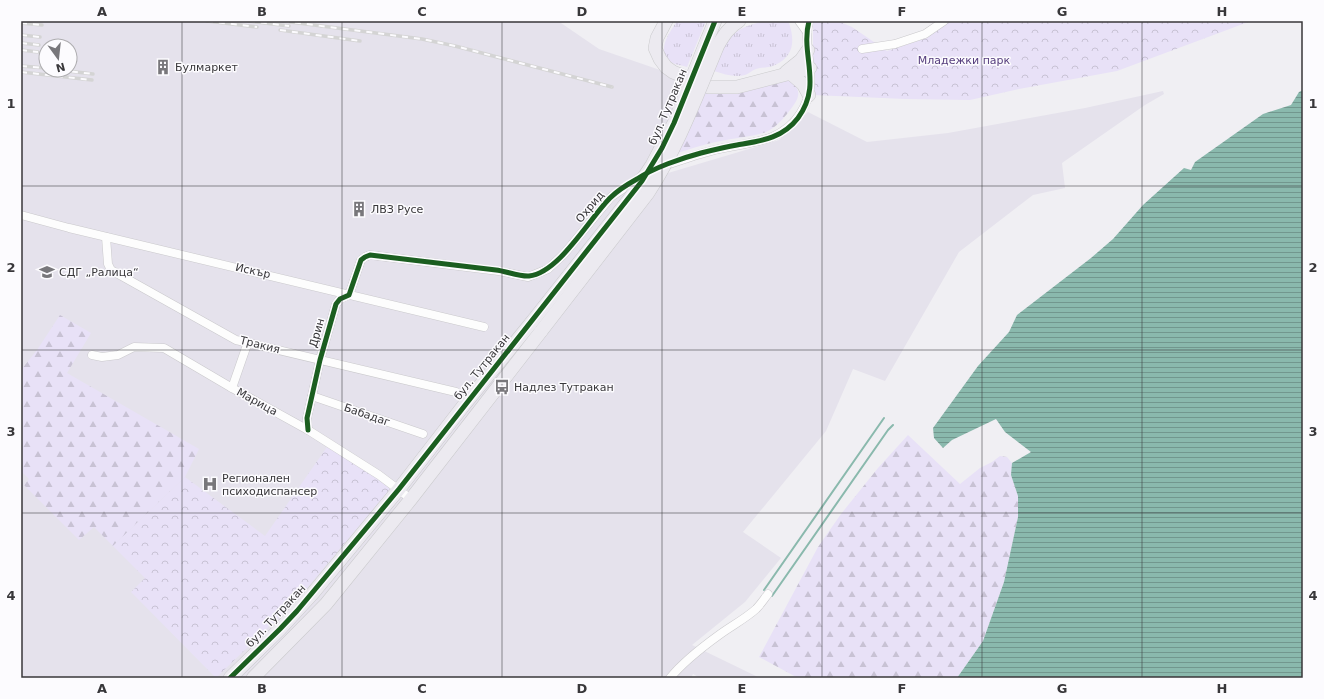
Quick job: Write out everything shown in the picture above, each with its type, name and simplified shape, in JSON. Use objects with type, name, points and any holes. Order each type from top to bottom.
[{"type":"main road","points":[[666,21],[656,38],[655,48],[660,59],[666,67],[673,72],[709,87],[723,88],[751,84],[810,68]]},
{"type":"main road","points":[[712,42],[715,21]]},
{"type":"main road","points":[[712,42],[725,34],[733,24],[739,21]]},
{"type":"main road","name":"бул. Тутракан","points":[[230,678],[301,606],[399,489],[464,405],[630,198],[652,165],[712,42]]},
{"type":"main road","name":"бул. Тутракан","points":[[253,678],[326,604],[411,498],[648,193],[657,179],[682,129],[712,42]]},
{"type":"main road","points":[[785,74],[808,50]]},
{"type":"main road","points":[[785,74],[803,84],[809,95]]},
{"type":"street","points":[[799,21],[807,32]]},
{"type":"street","name":"Охрид","points":[[370,255],[499,271],[528,277],[548,269],[564,254],[610,197],[637,178],[656,169],[699,154],[735,145],[765,140],[777,136],[789,128],[805,107],[809,95],[810,68],[807,32],[809,21]]},
{"type":"street","points":[[862,49],[895,44],[925,34],[944,21]]},
{"type":"street","name":"Искър","points":[[21,214],[106,237],[484,327]]},
{"type":"street","name":"Тракия","points":[[106,237],[108,264],[111,270],[236,340],[456,392]]},
{"type":"street","name":"Дрин","points":[[308,430],[307,418],[320,360],[336,304],[340,299],[349,294],[362,260],[370,255]]},
{"type":"street","points":[[232,388],[248,342]]},
{"type":"street","name":"Марица","points":[[92,355],[102,357],[118,355],[134,347],[164,348],[308,430],[411,498]]},
{"type":"street","name":"Бабадаг","points":[[312,396],[423,434]]},
{"type":"street","points":[[670,678],[676,670],[697,651],[720,634],[740,622],[757,608],[768,594]]},
{"type":"shaded area","points":[[21,21],[558,21],[599,49],[660,70],[701,89],[658,176],[779,140],[808,112],[867,142],[948,133],[1085,108],[1163,91],[1164,94],[1145,105],[1062,163],[1065,188],[1033,195],[959,252],[885,381],[853,369],[826,431],[743,532],[781,558],[745,602],[692,645],[760,678],[700,678],[693,674],[691,678],[21,678]]},
{"type":"shaded area","points":[[1303,90],[1303,678],[957,678],[983,641],[1004,582],[1018,517],[1018,496],[1011,475],[1012,463],[1031,452],[1005,432],[996,419],[952,440],[943,448],[934,438],[933,428],[978,366],[1009,332],[1017,315],[1091,258],[1113,239],[1143,205],[1184,168],[1191,170],[1195,162],[1263,114],[1291,105],[1299,92]]},
{"type":"green space","points":[[677,21],[706,21],[687,67],[668,61],[665,54],[664,49],[666,39]]},
{"type":"green space","points":[[765,21],[785,21],[789,23],[792,42],[789,53],[786,57],[775,65],[756,69],[741,76],[714,71],[722,51],[730,37],[744,28]]},
{"type":"green space","name":"Младежки парк","points":[[813,21],[838,21],[852,27],[887,51],[927,38],[948,21],[1251,21],[1117,71],[1019,89],[970,100],[813,95]]},
{"type":"green space","points":[[784,78],[791,82],[798,90],[797,99],[791,109],[772,129],[750,136],[696,147],[671,155],[703,90],[717,93],[736,94]]},
{"type":"green space","points":[[60,315],[91,333],[67,373],[199,449],[185,477],[113,546],[94,527],[79,540],[24,485],[29,479],[21,471],[21,370],[37,350]]},
{"type":"green space","points":[[908,435],[960,484],[980,468],[1000,456],[1007,457],[1012,463],[1011,475],[1018,496],[1018,517],[1004,582],[983,641],[957,678],[798,678],[759,657],[818,547],[841,514],[878,468]]},
{"type":"green space","points":[[327,447],[371,474],[390,489],[302,594],[216,678],[131,592],[145,578],[113,546],[185,477],[265,536]]},
{"type":"waterway","points":[[764,590],[884,418]]},
{"type":"waterway","points":[[772,596],[893,425]]},
{"type":"railway","points":[[207,21],[257,27]]},
{"type":"railway","points":[[249,21],[289,26]]},
{"type":"railway","points":[[283,21],[422,39],[455,46],[612,87]]},
{"type":"railway","points":[[21,23],[42,25]]},
{"type":"railway","points":[[280,30],[360,41]]},
{"type":"railway","points":[[21,35],[40,37]]},
{"type":"railway","points":[[21,43],[38,45]]},
{"type":"railway","points":[[21,50],[38,52]]},
{"type":"railway","points":[[21,66],[38,67]]},
{"type":"railway","points":[[21,72],[92,80]]},
{"type":"railway","points":[[78,72],[93,74]]},
{"type":"cycle path","points":[[230,678],[297,611],[399,489],[642,181],[662,148],[674,123],[715,21]]},
{"type":"cycle path","points":[[308,430],[307,418],[320,360],[336,304],[340,299],[349,295],[361,260],[370,255],[496,270],[526,276],[540,273],[562,256],[610,198],[644,175],[693,155],[770,138],[785,131],[792,125],[798,118],[805,105],[809,93],[810,70],[807,46],[809,21]]},
{"type":"place","name":"Булмаркет","points":[[163,67]]},
{"type":"place","name":"ЛВЗ Русе","points":[[359,209]]},
{"type":"place","name":"СДГ „Ралица“","points":[[47,272]]},
{"type":"place","name":"Надлез Тутракан","points":[[502,387]]},
{"type":"place","name":"Регионален психодиспансер","points":[[210,484]]}]
